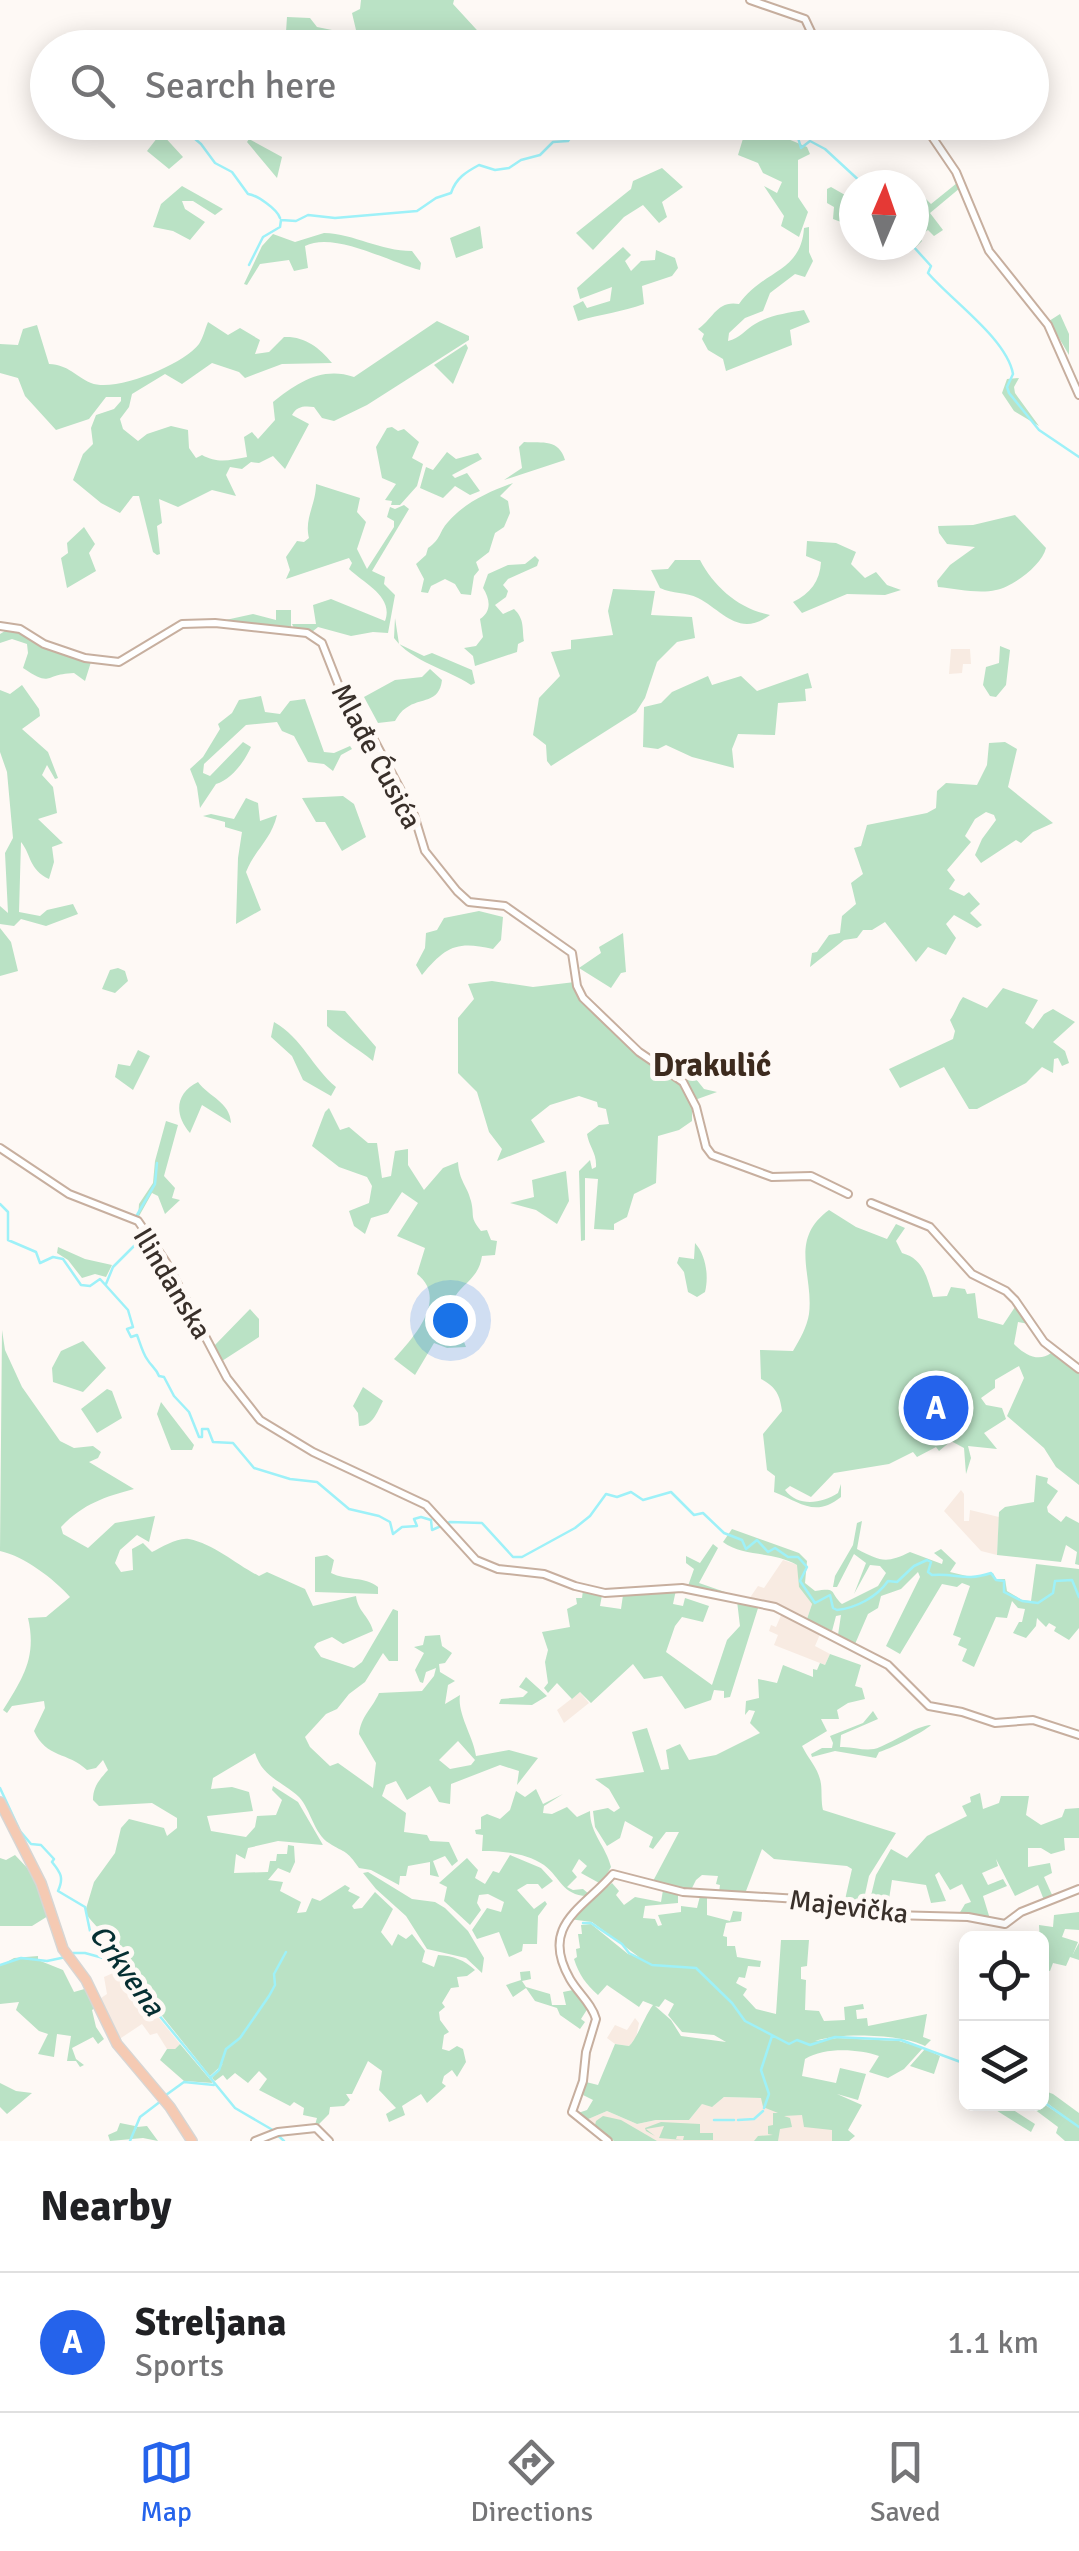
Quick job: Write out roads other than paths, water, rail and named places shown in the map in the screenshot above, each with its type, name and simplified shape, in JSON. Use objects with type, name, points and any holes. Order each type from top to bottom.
[{"type":"main road","points":[[0,1802],[41,1883],[56,1933],[89,1986],[117,2044],[171,2108],[192,2141]]},
{"type":"street","points":[[750,0],[804,19],[810,30]]},
{"type":"street","points":[[934,140],[956,172],[989,251],[1048,325],[1079,394]]},
{"type":"street","name":"Mlađe Ćusića","points":[[0,626],[20,629],[44,644],[85,658],[118,662],[182,624],[200,622],[299,632],[319,640],[346,704],[370,734],[414,814],[425,850],[460,894],[469,902],[505,906],[572,953],[583,998],[639,1052],[683,1082],[712,1156],[772,1177],[811,1176],[848,1194]]},
{"type":"street","name":"Ilindanska","points":[[0,1148],[69,1194],[132,1217],[147,1233],[227,1378],[264,1423],[313,1452],[426,1504],[470,1556],[498,1570],[542,1573],[605,1593],[682,1588],[781,1609],[888,1665],[929,1706],[995,1723],[1033,1720],[1079,1735]]},
{"type":"street","points":[[871,1203],[930,1227],[972,1274],[1015,1300],[1044,1342],[1079,1368]]},
{"type":"street","name":"Majevička","points":[[608,2141],[572,2112],[596,2019],[564,1968],[561,1932],[568,1916],[612,1875],[682,1892],[799,1899],[886,1914],[968,1917],[1005,1924],[1021,1912],[1079,1889]]},
{"type":"street","points":[[254,2141],[276,2132],[320,2130],[330,2141]]},
{"type":"waterway","points":[[196,140],[215,163],[232,172],[248,194],[266,203],[280,218]]},
{"type":"waterway","points":[[249,265],[263,237],[280,227],[281,220],[296,221],[308,215],[335,218],[417,211],[451,193],[462,176],[479,165],[495,170],[509,168],[540,155],[553,142],[569,140]]},
{"type":"waterway","points":[[799,140],[801,148],[810,141],[825,149],[848,170]]},
{"type":"waterway","points":[[926,260],[931,266],[928,273],[977,320],[1009,361],[1013,374],[1007,387],[1009,393],[1039,430],[1079,457]]},
{"type":"waterway","points":[[140,1220],[137,1215],[155,1184],[157,1163]]},
{"type":"waterway","points":[[0,1204],[8,1212],[8,1240],[36,1252],[40,1263],[53,1257],[63,1259],[81,1285],[90,1286],[100,1279],[128,1310],[133,1327],[127,1329],[131,1337],[137,1335],[144,1354],[189,1412],[199,1437],[202,1429],[208,1429],[213,1442],[233,1443],[254,1468],[317,1482],[349,1509],[390,1522],[393,1534],[402,1527],[417,1526],[414,1519],[421,1517],[431,1520],[432,1530],[450,1522],[482,1523],[513,1557],[522,1557],[575,1528],[606,1494],[617,1497],[631,1492],[643,1500],[671,1492],[694,1515],[703,1513],[724,1533],[742,1540],[746,1549],[757,1540],[768,1552],[775,1548],[788,1557],[798,1557],[807,1567],[800,1581],[815,1603],[830,1595],[837,1610],[865,1601],[888,1581],[897,1582],[927,1560],[931,1562],[928,1572],[932,1575],[967,1577],[991,1573],[996,1580],[1004,1581],[1004,1592],[1022,1601],[1038,1603],[1053,1593],[1055,1581],[1072,1580],[1079,1597]]},
{"type":"waterway","points":[[106,1284],[113,1267],[146,1234]]},
{"type":"waterway","name":"Crkvena","points":[[0,1788],[20,1831],[31,1844],[41,1845],[54,1859],[61,1879],[58,1891],[85,1907],[90,1931],[235,2108],[284,2141]]},
{"type":"waterway","points":[[583,1923],[591,1923],[629,1953],[652,1965],[696,1968],[745,2021],[789,2044],[797,2040],[810,2045],[835,2037],[901,2040],[959,2061]]},
{"type":"waterway","points":[[210,2078],[219,2070],[226,2049],[240,2038],[269,1996],[275,1985],[274,1974],[286,1952]]},
{"type":"waterway","points":[[73,1953],[114,1961]]},
{"type":"waterway","points":[[0,1965],[21,1958],[47,1961],[66,1957]]},
{"type":"waterway","points":[[764,2108],[769,2094],[761,2070],[772,2036]]},
{"type":"waterway","points":[[166,2095],[184,2082],[214,2085]]},
{"type":"waterway","points":[[130,2141],[140,2117],[161,2101]]},
{"type":"waterway","points":[[1049,2106],[1079,2127]]},
{"type":"waterway","points":[[738,2120],[754,2119],[763,2111]]},
{"type":"waterway","points":[[714,2120],[734,2120]]},
{"type":"place","name":"Streljana","points":[[936,1408]]},
{"type":"district","name":"Drakulić","points":[[712,1065]]}]
